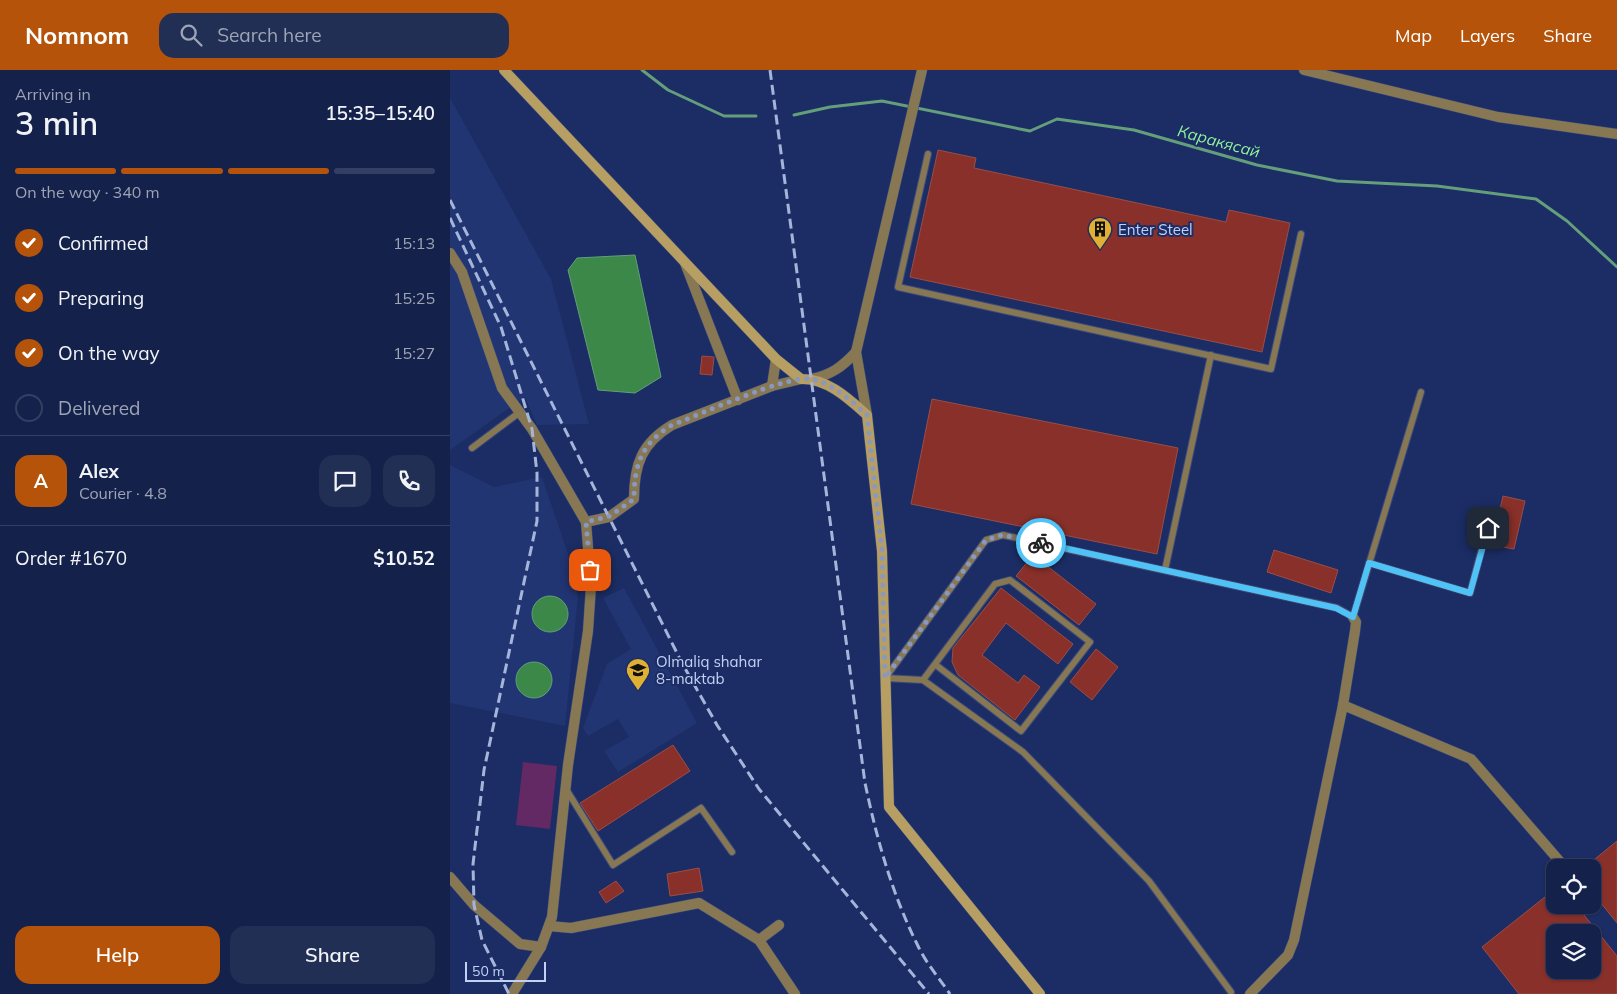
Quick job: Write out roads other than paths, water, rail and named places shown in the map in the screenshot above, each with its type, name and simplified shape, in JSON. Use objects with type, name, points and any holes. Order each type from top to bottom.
[{"type":"street","points":[[504,70],[776,359],[806,379],[842,392],[867,415]]},
{"type":"street","points":[[922,70],[856,352],[867,415],[882,551],[889,807],[1040,994]]},
{"type":"street","points":[[1304,70],[1498,117],[1617,134]]},
{"type":"street","points":[[450,253],[462,272],[502,388],[532,429],[586,522],[591,586],[588,631],[578,685],[552,918],[540,947],[512,994]]},
{"type":"street","points":[[685,263],[738,400]]},
{"type":"street","points":[[586,522],[610,516],[634,499],[637,464],[657,434],[672,425],[772,386],[826,376],[842,367],[856,352]]},
{"type":"street","points":[[772,386],[776,359]]},
{"type":"street","points":[[1250,994],[1288,955],[1294,940],[1343,705],[1355,631],[1356,622],[1353,617]]},
{"type":"street","points":[[1343,705],[1471,760],[1558,859]]},
{"type":"street","points":[[450,877],[474,905],[520,944],[540,947]]},
{"type":"street","points":[[549,926],[571,928],[699,903],[759,940],[795,994]]},
{"type":"street","points":[[759,940],[779,925]]},
{"type":"lane","points":[[928,154],[898,287],[1271,369],[1301,234]]},
{"type":"lane","points":[[1165,570],[1211,356]]},
{"type":"lane","points":[[885,678],[986,540],[1002,535],[1336,608],[1353,617],[1421,392]]},
{"type":"lane","points":[[472,448],[520,412]]},
{"type":"lane","points":[[1369,563],[1470,593],[1492,511]]},
{"type":"lane","points":[[923,680],[995,584],[1010,580],[1090,642],[1021,731],[936,664]]},
{"type":"lane","points":[[885,678],[923,680],[1023,752],[1148,881],[1231,992]]},
{"type":"lane","points":[[566,789],[613,865],[701,808],[732,852]]},
{"type":"waterway","name":"Каракясай","points":[[642,70],[668,90],[724,116],[756,116]]},
{"type":"waterway","name":"Каракясай","points":[[794,115],[830,107],[882,101],[1030,131],[1057,119],[1134,130],[1257,165],[1337,181],[1437,186],[1536,199],[1567,221],[1617,267]]},
{"type":"railway","points":[[770,70],[865,783],[880,846],[900,907],[921,952],[950,994]]},
{"type":"railway","points":[[450,200],[682,663],[717,725],[759,789],[929,994]]},
{"type":"railway","points":[[450,218],[501,327],[532,429],[537,473],[537,521],[484,770],[473,864],[474,905],[482,940],[509,994]]},
{"type":"place","name":"Enter Steel","points":[[1100,250]]},
{"type":"place","name":"Olmaliq shahar 8-maktab","points":[[638,691]]}]
